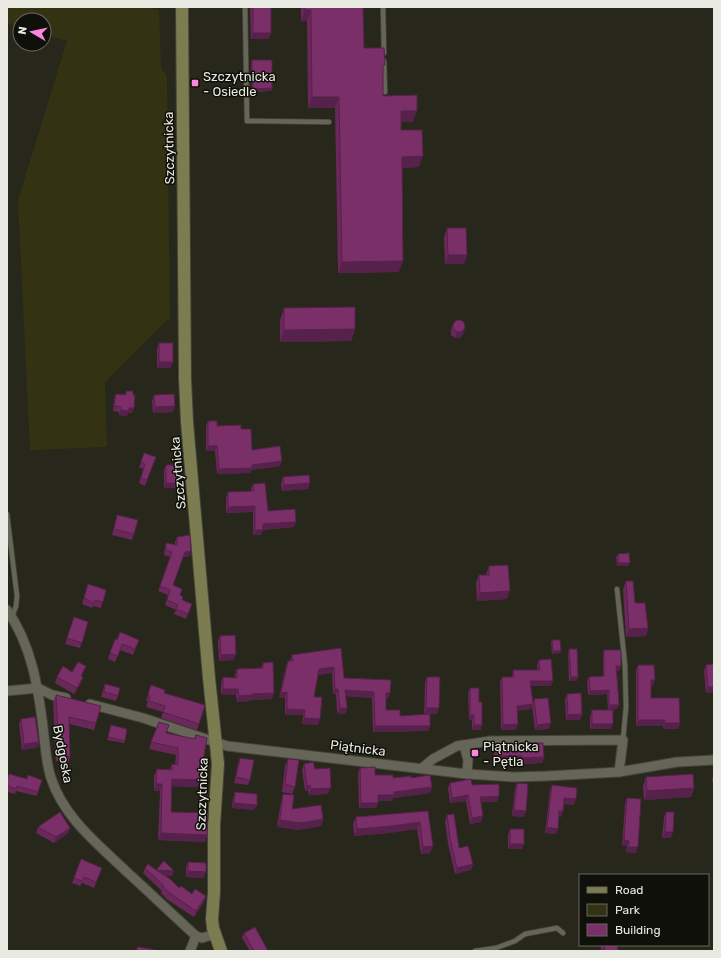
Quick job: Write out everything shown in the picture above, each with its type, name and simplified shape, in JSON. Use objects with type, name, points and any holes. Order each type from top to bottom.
[{"type":"street","name":"Szczytnicka","points":[[182,7],[185,379],[187,422],[209,678],[217,742],[218,764],[214,826],[214,892],[212,919],[215,934]]},
{"type":"street","name":"Bydgoska","points":[[10,613],[20,630],[38,688],[50,777],[58,796],[67,811],[104,850],[196,936]]},
{"type":"street","name":"Piątnicka","points":[[7,691],[38,688],[52,695],[144,718],[227,746],[467,774],[512,777],[619,772],[677,762],[714,760]]},
{"type":"street","points":[[422,768],[457,746],[490,741],[623,740],[619,772]]},
{"type":"street","points":[[464,745],[468,760],[467,774]]},
{"type":"street","points":[[190,951],[196,936],[202,938],[215,934],[221,951]]},
{"type":"lane","points":[[245,7],[247,121],[329,122]]},
{"type":"lane","points":[[383,7],[385,92]]},
{"type":"lane","name":"Bydgoska","points":[[7,514],[17,596],[16,606],[10,613]]},
{"type":"lane","points":[[617,589],[626,707],[623,740]]},
{"type":"lane","points":[[474,951],[496,948],[515,941],[525,934],[557,928],[563,933]]},
{"type":"green space","points":[[7,7],[147,7],[159,10],[161,69],[167,76],[170,320],[168,319],[105,382],[107,447],[30,450],[18,200],[67,41],[52,36],[52,12],[12,12],[12,25],[7,23]]},
{"type":"building","points":[[253,7],[271,7],[271,33],[253,33]]},
{"type":"building","points":[[305,7],[363,7],[364,48],[384,48],[385,65],[383,65],[383,96],[417,95],[417,111],[401,111],[401,130],[422,130],[423,156],[402,157],[403,261],[342,262],[339,97],[312,97],[311,10],[305,10]]},
{"type":"building","points":[[252,60],[272,60],[272,88],[253,89]]},
{"type":"building","points":[[447,228],[466,228],[467,255],[448,255]]},
{"type":"building","points":[[355,307],[355,329],[284,330],[284,308]]},
{"type":"building","points":[[457,320],[461,320],[465,326],[461,332],[457,332],[453,328],[453,324]]},
{"type":"building","points":[[159,343],[173,343],[173,362],[159,362]]},
{"type":"building","points":[[126,391],[133,391],[133,395],[135,395],[134,408],[129,408],[129,411],[121,410],[121,407],[114,406],[116,394],[126,395]]},
{"type":"building","points":[[174,394],[175,406],[155,407],[154,395]]},
{"type":"building","points":[[208,421],[217,421],[217,426],[241,425],[241,429],[251,429],[252,450],[280,446],[282,461],[252,465],[252,468],[219,469],[217,446],[208,446]]},
{"type":"building","points":[[144,453],[156,457],[147,480],[141,478],[145,464],[141,462]]},
{"type":"building","points":[[166,465],[179,465],[178,483],[166,483]]},
{"type":"building","points":[[309,475],[310,483],[284,485],[283,477]]},
{"type":"building","points":[[265,483],[268,511],[295,509],[296,522],[263,524],[263,530],[255,530],[255,506],[228,507],[228,492],[254,491],[253,484]]},
{"type":"building","points":[[117,515],[138,520],[134,534],[114,529]]},
{"type":"building","points":[[190,535],[191,551],[185,552],[173,585],[182,589],[180,595],[183,597],[182,600],[192,604],[188,614],[176,609],[178,605],[167,600],[170,590],[160,586],[172,552],[166,550],[166,543],[177,545],[177,537]]},
{"type":"building","points":[[629,553],[630,563],[618,563],[618,554]]},
{"type":"building","points":[[508,565],[510,591],[480,593],[479,575],[489,575],[489,566]]},
{"type":"building","points":[[626,581],[633,581],[635,603],[645,603],[648,628],[629,629]]},
{"type":"building","points":[[88,584],[106,590],[103,602],[95,600],[94,603],[84,598]]},
{"type":"building","points":[[74,617],[88,622],[82,643],[67,638]]},
{"type":"building","points":[[120,632],[139,640],[135,649],[122,644],[118,656],[110,653],[115,639],[117,640]]},
{"type":"building","points":[[235,635],[236,654],[221,655],[220,636]]},
{"type":"building","points":[[552,640],[560,640],[561,651],[553,651]]},
{"type":"building","points":[[341,648],[344,678],[391,680],[390,693],[386,693],[386,710],[400,710],[400,716],[430,714],[430,726],[375,726],[374,692],[345,690],[347,708],[340,708],[338,689],[335,689],[334,667],[319,669],[314,697],[322,697],[320,719],[304,718],[305,710],[287,709],[287,692],[281,693],[288,661],[293,661],[292,655]]},
{"type":"building","points":[[569,649],[577,649],[578,677],[571,677]]},
{"type":"building","points":[[604,650],[621,650],[621,666],[616,666],[619,705],[609,705],[609,690],[590,691],[589,677],[604,676]]},
{"type":"building","points":[[551,659],[553,681],[530,681],[533,704],[517,706],[518,724],[503,725],[502,677],[514,677],[513,670],[540,670],[539,660]]},
{"type":"building","points":[[78,662],[86,666],[81,676],[83,677],[77,688],[57,677],[63,666],[72,672]]},
{"type":"building","points":[[273,662],[274,693],[239,696],[238,689],[223,689],[223,677],[237,678],[237,669],[263,668],[263,663]]},
{"type":"building","points":[[714,664],[714,687],[708,687],[706,665]]},
{"type":"building","points":[[638,665],[654,665],[655,680],[651,680],[651,698],[679,698],[680,723],[665,723],[665,720],[638,720]]},
{"type":"building","points":[[427,677],[440,677],[439,708],[426,708]]},
{"type":"building","points":[[105,684],[120,688],[118,696],[104,692]]},
{"type":"building","points":[[151,685],[165,690],[164,693],[205,705],[199,724],[163,712],[165,706],[149,701],[150,696],[148,695]]},
{"type":"building","points":[[470,688],[479,688],[479,702],[482,702],[482,725],[474,725],[474,715],[470,715]]},
{"type":"building","points":[[581,693],[582,714],[568,715],[567,694]]},
{"type":"building","points":[[56,695],[101,706],[96,723],[69,717],[70,757],[59,754]]},
{"type":"building","points":[[548,698],[551,723],[537,725],[534,699]]},
{"type":"building","points":[[592,710],[613,710],[613,724],[592,724]]},
{"type":"building","points":[[35,717],[39,742],[24,744],[21,719]]},
{"type":"building","points":[[159,722],[169,725],[166,733],[195,739],[196,735],[207,738],[203,761],[202,780],[172,779],[171,812],[208,813],[207,835],[161,833],[162,784],[156,784],[157,769],[172,770],[172,764],[178,765],[178,748],[151,742]]},
{"type":"building","points":[[111,725],[127,729],[125,741],[108,737]]},
{"type":"building","points":[[521,743],[543,743],[544,757],[522,758],[522,756],[496,756],[496,745],[521,745]]},
{"type":"building","points":[[240,758],[254,760],[250,780],[236,777]]},
{"type":"building","points":[[288,759],[299,760],[295,787],[285,784]]},
{"type":"building","points":[[313,762],[315,769],[330,768],[331,788],[311,789],[310,785],[307,786],[304,764]]},
{"type":"building","points":[[375,767],[375,775],[393,775],[393,778],[411,776],[411,778],[430,775],[432,787],[394,792],[394,795],[378,795],[378,803],[361,803],[360,768]]},
{"type":"building","points":[[9,774],[27,779],[28,775],[42,780],[38,792],[17,786],[16,789],[10,787],[7,784]]},
{"type":"building","points":[[693,774],[694,788],[647,791],[646,777]]},
{"type":"building","points":[[471,779],[472,785],[499,784],[499,796],[480,797],[483,816],[472,818],[468,795],[452,798],[450,783]]},
{"type":"building","points":[[517,783],[528,784],[526,811],[514,810]]},
{"type":"building","points":[[552,785],[577,788],[576,799],[564,798],[563,811],[559,811],[558,829],[547,827]]},
{"type":"building","points":[[235,792],[257,794],[257,805],[234,803]]},
{"type":"building","points":[[283,794],[294,795],[292,809],[321,805],[323,819],[301,823],[280,820]]},
{"type":"building","points":[[627,798],[641,799],[638,847],[628,847],[629,841],[624,840]]},
{"type":"building","points":[[428,811],[433,846],[423,847],[420,822],[357,829],[356,817]]},
{"type":"building","points":[[60,812],[70,828],[56,837],[38,827]]},
{"type":"building","points":[[666,812],[674,812],[673,832],[665,832]]},
{"type":"building","points":[[454,814],[459,848],[468,846],[473,864],[457,868],[450,838],[447,815]]},
{"type":"building","points":[[510,829],[524,829],[524,844],[510,844]]},
{"type":"building","points":[[81,859],[102,868],[96,882],[84,877],[82,881],[74,878]]},
{"type":"building","points":[[164,861],[174,871],[156,870]]},
{"type":"building","points":[[188,862],[206,863],[206,872],[188,871]]},
{"type":"building","points":[[148,864],[170,879],[179,888],[181,886],[192,894],[195,889],[206,896],[196,911],[171,894],[145,868]]},
{"type":"building","points":[[255,927],[268,951],[254,951],[244,933]]},
{"type":"building","points":[[604,946],[617,946],[618,951],[605,951]]},
{"type":"building","points":[[138,947],[156,950],[156,951],[136,951]]},
{"type":"place","name":"Szczytnicka - Osiedle","points":[[195,83]]},
{"type":"place","name":"Piątnicka - Pętla","points":[[475,753]]}]
